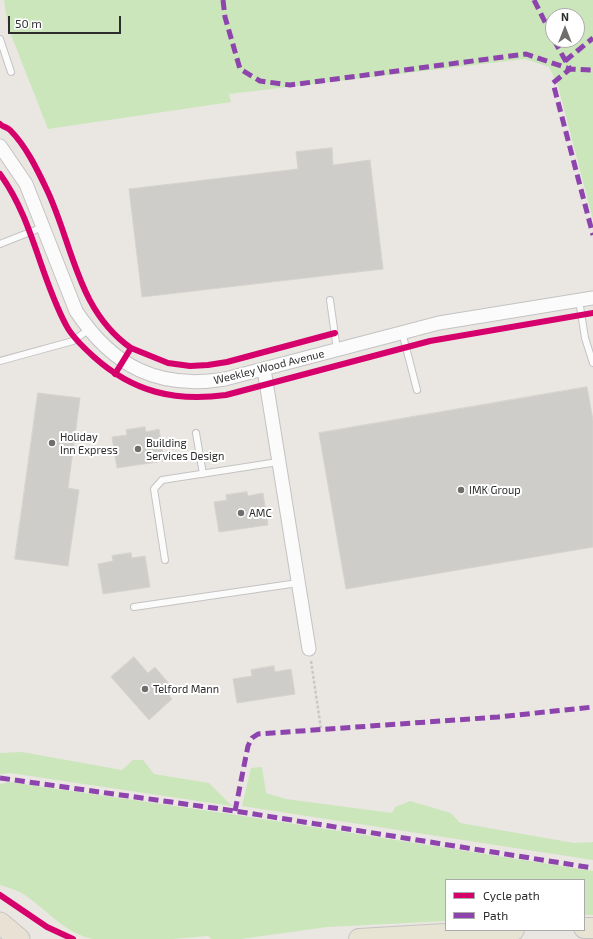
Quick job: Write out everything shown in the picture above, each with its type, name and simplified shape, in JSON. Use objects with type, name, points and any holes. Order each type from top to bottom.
[{"type":"highway","points":[[0,923],[19,939]]},
{"type":"main road","points":[[359,939],[497,931]]},
{"type":"street","name":"Weekley Wood Avenue","points":[[0,146],[26,184],[44,226],[52,251],[76,312],[88,330],[107,350],[131,366],[158,377],[180,381],[209,382],[439,323],[593,298]]},
{"type":"street","points":[[264,369],[309,649]]},
{"type":"lane","points":[[0,39],[11,72]]},
{"type":"lane","points":[[0,62],[7,59]]},
{"type":"lane","points":[[0,244],[44,226]]},
{"type":"lane","points":[[330,300],[337,350]]},
{"type":"lane","points":[[579,300],[585,338],[593,363]]},
{"type":"lane","points":[[0,361],[73,341],[88,330]]},
{"type":"lane","points":[[402,332],[417,390]]},
{"type":"lane","points":[[196,432],[203,474]]},
{"type":"lane","points":[[165,560],[154,489],[162,480],[278,462]]},
{"type":"lane","points":[[134,607],[298,583]]},
{"type":"path","points":[[309,649],[321,729]]},
{"type":"green space","points":[[4,0],[593,0],[593,220],[558,86],[549,67],[525,59],[229,94],[231,102],[48,129],[8,27]]},
{"type":"green space","points":[[22,752],[122,770],[133,760],[143,760],[154,774],[209,783],[232,806],[10,773],[0,774],[0,753]]},
{"type":"green space","points":[[262,767],[266,793],[286,799],[392,813],[395,807],[410,801],[451,813],[460,823],[574,843],[593,842],[593,860],[242,806],[251,768]]},
{"type":"green space","points":[[9,782],[237,815],[593,871],[593,915],[585,915],[585,879],[445,879],[445,921],[327,927],[241,939],[211,939],[208,936],[172,939],[92,939],[81,936],[72,931],[20,892],[0,885],[0,784]]},
{"type":"building","points":[[332,148],[333,165],[370,160],[383,269],[142,297],[129,189],[298,169],[296,152]]},
{"type":"building","name":"IMK Group","points":[[587,387],[593,420],[593,547],[346,589],[319,433]]},
{"type":"building","name":"Holiday Inn Express","points":[[38,393],[80,398],[68,488],[79,490],[68,566],[15,559]]},
{"type":"building","name":"Building Services Design","points":[[145,427],[146,432],[159,429],[164,461],[117,468],[112,437],[127,435],[126,430]]},
{"type":"building","name":"AMC","points":[[247,492],[248,496],[263,493],[268,525],[219,532],[214,502],[227,500],[226,495]]},
{"type":"building","points":[[131,553],[132,558],[145,556],[150,587],[103,594],[98,564],[113,561],[112,556]]},
{"type":"building","name":"Telford Mann","points":[[134,657],[148,673],[155,667],[171,686],[166,691],[172,699],[149,720],[111,677]]},
{"type":"building","points":[[274,666],[275,672],[291,669],[295,694],[237,703],[233,679],[252,676],[251,670]]},
{"type":"marked path","points":[[223,0],[225,17],[240,69],[260,81],[290,85],[526,54],[570,69],[593,70]]},
{"type":"marked path","points":[[534,0],[545,22]]},
{"type":"marked path","points":[[565,61],[593,38]]},
{"type":"marked path","points":[[558,48],[570,69],[553,83],[593,235]]},
{"type":"marked path","points":[[235,811],[248,746],[252,738],[258,734],[498,717],[593,707]]},
{"type":"marked path","points":[[0,778],[235,811],[593,868]]},
{"type":"cycle path","points":[[0,124],[9,129],[16,136],[35,166],[56,211],[78,275],[99,315],[113,333],[131,348],[115,374]]},
{"type":"cycle path","points":[[0,174],[21,210],[57,307],[72,334],[86,350],[109,369],[124,379],[156,392],[189,397],[226,395],[430,341],[593,313]]},
{"type":"cycle path","points":[[131,348],[168,363],[190,366],[208,365],[227,362],[335,333]]},
{"type":"cycle path","points":[[0,895],[47,927],[73,939]]},
{"type":"place","name":"Holiday Inn Express","points":[[52,443]]},
{"type":"place","name":"Building Services Design","points":[[138,449]]},
{"type":"place","name":"IMK Group","points":[[461,490]]},
{"type":"place","name":"AMC","points":[[241,513]]},
{"type":"place","name":"Telford Mann","points":[[145,689]]}]
